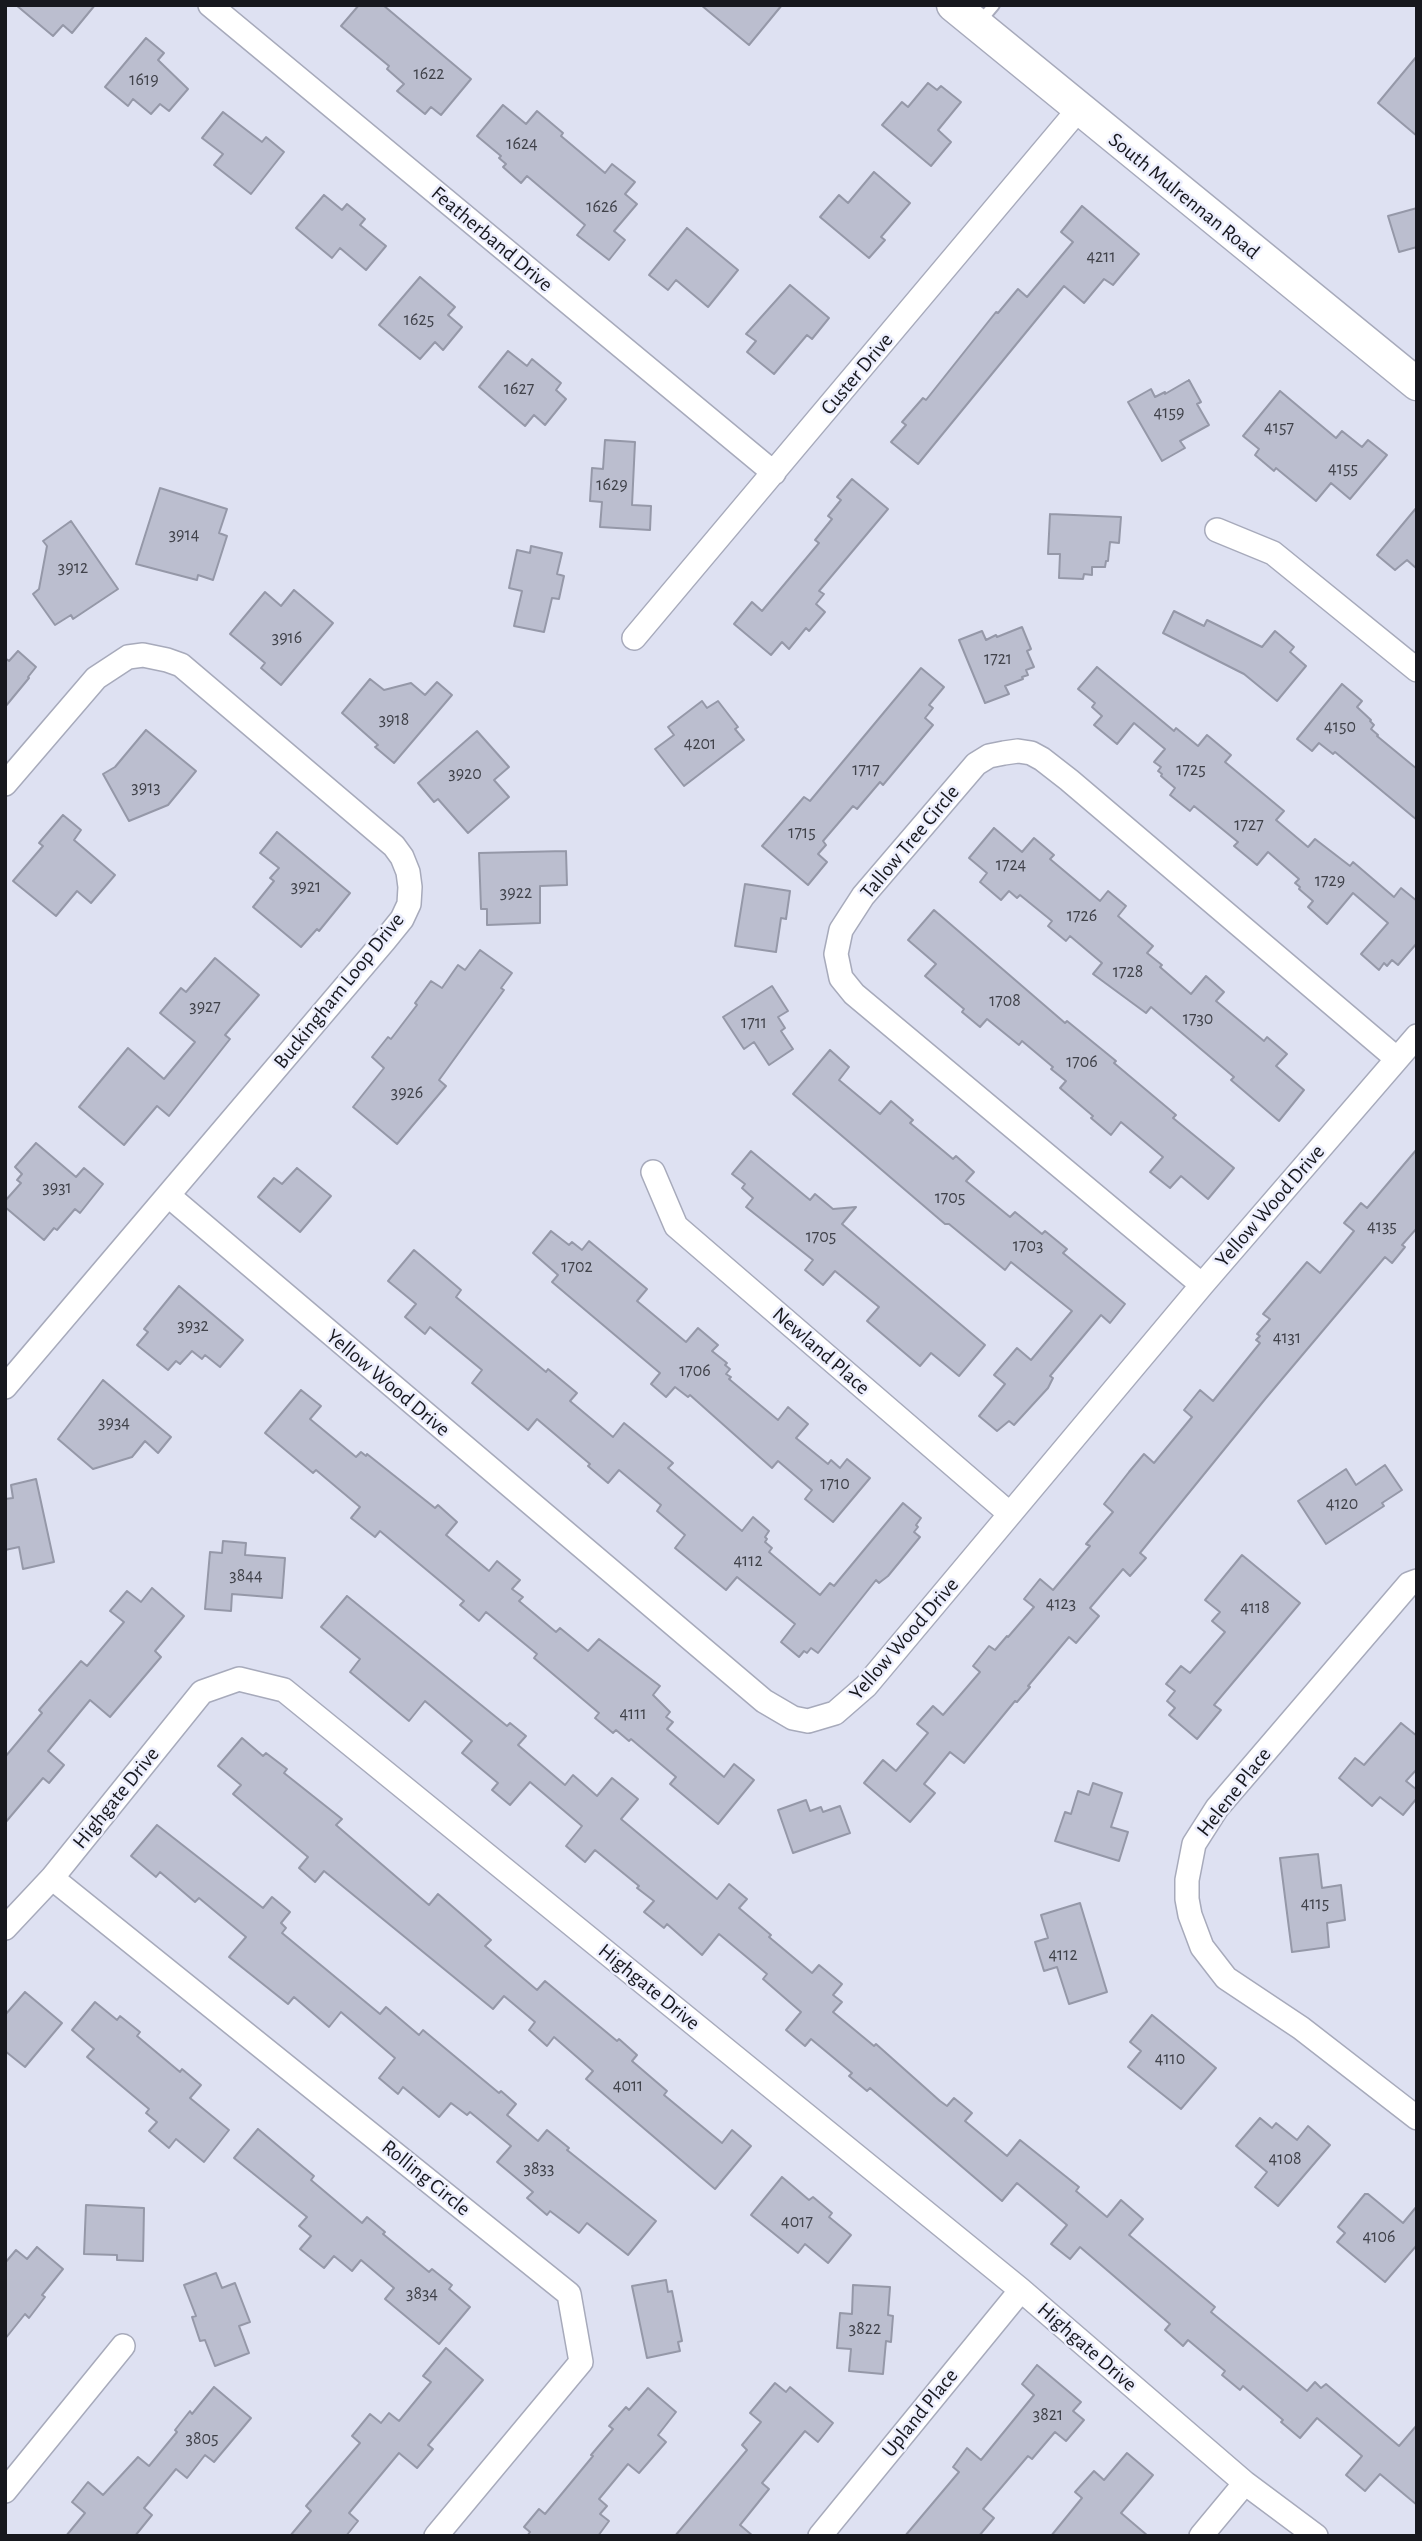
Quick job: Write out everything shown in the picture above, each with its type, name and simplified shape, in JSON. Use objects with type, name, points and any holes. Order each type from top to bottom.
[{"type":"street","name":"Featherband Drive","points":[[210,5],[774,473]]},
{"type":"street","name":"South Mulrennan Road","points":[[953,5],[985,15],[1078,110],[1417,384]]},
{"type":"street","name":"Custer Drive","points":[[634,638],[1078,110]]},
{"type":"street","points":[[1217,530],[1273,553],[1414,662]]},
{"type":"street","name":"Buckingham Loop Drive","points":[[5,784],[96,678],[128,657],[155,656],[181,664],[394,846],[408,872],[409,904],[402,919],[5,1387]]},
{"type":"street","name":"Tallow Tree Circle","points":[[1202,1285],[854,994],[841,978],[835,954],[841,930],[880,875],[976,764],[1004,753],[1031,753],[1069,780],[1396,1058]]},
{"type":"street","name":"Yellow Wood Drive","points":[[169,1196],[764,1701],[793,1718],[808,1721],[822,1719],[849,1703],[1202,1285],[1417,1036]]},
{"type":"street","name":"Newland Place","points":[[653,1172],[676,1226],[1010,1514]]},
{"type":"street","name":"Helene Place","points":[[1417,1581],[1409,1584],[1210,1818],[1194,1844],[1187,1880],[1187,1899],[1202,1947],[1226,1978],[1301,2028],[1417,2118]]},
{"type":"street","name":"Highgate Drive","points":[[5,1928],[52,1878],[202,1692],[239,1679],[284,1690],[1021,2290],[1245,2483],[1316,2536]]},
{"type":"street","name":"Rolling Circle","points":[[52,1878],[569,2294],[581,2362],[436,2536]]},
{"type":"street","name":"Upland Place","points":[[820,2536],[1021,2290]]},
{"type":"street","points":[[5,2491],[123,2346]]},
{"type":"street","points":[[1201,2536],[1245,2483]]},
{"type":"building","points":[[16,5],[95,5],[72,33],[63,25],[53,36]]},
{"type":"building","points":[[359,5],[383,5],[471,79],[441,115],[431,107],[425,114],[397,91],[404,84],[387,69],[389,66],[341,26]]},
{"type":"building","points":[[701,5],[782,5],[749,45]]},
{"type":"building","points":[[146,38],[164,53],[158,60],[188,89],[169,111],[160,104],[151,114],[133,99],[128,106],[105,87]]},
{"type":"building","points":[[1417,56],[1417,136],[1378,103]]},
{"type":"building","points":[[928,83],[937,90],[941,86],[961,102],[938,130],[951,142],[931,166],[882,125],[902,102],[908,107]]},
{"type":"building","points":[[503,105],[526,124],[537,111],[563,133],[561,136],[605,173],[612,164],[635,182],[625,194],[637,204],[614,231],[625,240],[609,260],[577,235],[585,225],[527,176],[521,183],[503,167],[506,164],[499,158],[501,156],[477,136]]},
{"type":"building","points":[[223,112],[262,142],[266,137],[284,152],[251,194],[214,165],[223,154],[202,138]]},
{"type":"building","points":[[874,172],[910,203],[881,237],[885,240],[869,258],[820,217],[839,195],[848,203]]},
{"type":"building","points":[[324,195],[342,210],[347,204],[365,219],[360,225],[386,246],[366,270],[340,248],[332,258],[296,228]]},
{"type":"building","points":[[1082,206],[1139,254],[1113,285],[1104,279],[1084,303],[1064,286],[918,464],[891,442],[906,425],[902,422],[923,398],[926,400],[996,312],[998,313],[1018,289],[1027,297],[1073,242],[1061,232]]},
{"type":"building","points":[[1417,208],[1417,247],[1399,252],[1388,216]]},
{"type":"building","points":[[687,228],[738,270],[708,307],[676,280],[668,290],[649,275]]},
{"type":"building","points":[[420,277],[455,307],[448,315],[462,327],[443,350],[435,342],[420,359],[379,325]]},
{"type":"building","points":[[790,285],[829,318],[812,339],[807,335],[774,374],[747,352],[756,341],[746,334]]},
{"type":"building","points":[[508,351],[527,366],[532,359],[561,383],[556,390],[566,399],[545,425],[534,415],[525,426],[479,387]]},
{"type":"building","points":[[1189,380],[1201,402],[1197,404],[1209,425],[1180,441],[1185,448],[1162,461],[1128,402],[1151,389],[1155,397],[1165,394]]},
{"type":"building","points":[[1280,391],[1336,438],[1342,431],[1362,447],[1368,440],[1387,455],[1350,499],[1331,483],[1316,501],[1276,468],[1274,471],[1255,455],[1259,449],[1243,436]]},
{"type":"building","points":[[605,440],[635,442],[632,505],[651,506],[650,530],[600,527],[602,502],[590,501],[592,468],[603,469]]},
{"type":"building","points":[[852,479],[888,509],[819,591],[824,594],[816,604],[825,612],[809,631],[806,628],[789,649],[782,642],[771,655],[734,624],[752,602],[762,611],[819,543],[815,540],[832,519],[828,516],[841,500],[837,497]]},
{"type":"building","points":[[160,488],[227,509],[219,533],[227,536],[213,580],[198,575],[197,580],[136,564]]},
{"type":"building","points":[[1417,507],[1417,569],[1407,560],[1395,570],[1377,555]]},
{"type":"building","points":[[1050,514],[1121,517],[1119,543],[1110,542],[1105,567],[1092,567],[1092,575],[1084,574],[1083,579],[1059,578],[1060,554],[1048,554]]},
{"type":"building","points":[[71,521],[118,589],[73,619],[71,615],[55,625],[33,594],[39,589],[47,546],[43,541]]},
{"type":"building","points":[[531,546],[562,553],[557,574],[564,576],[559,599],[552,598],[544,632],[514,626],[522,591],[509,588],[517,550],[530,553]]},
{"type":"building","points":[[294,590],[333,623],[281,685],[261,668],[265,663],[230,634],[265,592],[281,606]]},
{"type":"building","points":[[1174,611],[1204,626],[1207,620],[1262,647],[1275,631],[1294,647],[1290,652],[1306,666],[1277,701],[1244,674],[1163,633]]},
{"type":"building","points":[[1022,627],[1031,649],[1027,651],[1034,667],[1026,670],[1028,675],[1022,677],[1023,679],[1005,686],[1009,694],[985,703],[959,640],[982,631],[986,640]]},
{"type":"building","points":[[18,651],[36,667],[5,707],[5,658],[9,661]]},
{"type":"building","points":[[1097,667],[1174,731],[1176,728],[1198,746],[1207,735],[1231,755],[1225,762],[1284,811],[1276,820],[1308,847],[1315,839],[1350,866],[1353,862],[1394,897],[1401,888],[1417,901],[1417,943],[1398,965],[1392,960],[1387,966],[1384,963],[1379,970],[1361,954],[1388,923],[1353,893],[1327,924],[1308,907],[1313,901],[1295,883],[1299,879],[1268,852],[1257,865],[1234,846],[1238,842],[1194,806],[1190,811],[1170,795],[1175,788],[1161,776],[1158,771],[1161,767],[1154,762],[1165,749],[1134,723],[1117,744],[1094,725],[1102,716],[1092,707],[1095,703],[1078,689]]},
{"type":"building","points":[[921,668],[944,687],[929,705],[933,708],[925,718],[933,725],[883,785],[880,782],[857,809],[853,806],[823,841],[826,845],[818,854],[827,862],[808,885],[762,846],[804,797],[810,801]]},
{"type":"building","points":[[370,679],[384,690],[411,683],[425,695],[437,682],[452,695],[394,763],[342,713]]},
{"type":"building","points":[[1342,684],[1362,701],[1357,707],[1371,720],[1374,725],[1371,729],[1377,736],[1417,769],[1417,820],[1335,752],[1333,754],[1319,743],[1312,751],[1297,739]]},
{"type":"building","points":[[702,701],[707,708],[718,701],[738,727],[735,729],[744,740],[684,786],[655,749],[674,735],[668,727]]},
{"type":"building","points":[[146,730],[196,771],[168,805],[129,821],[103,774],[115,767]]},
{"type":"building","points":[[477,731],[509,767],[494,780],[509,797],[468,833],[438,799],[434,802],[418,783]]},
{"type":"building","points":[[63,815],[81,830],[74,840],[115,875],[91,903],[77,891],[56,916],[13,881],[43,846],[39,843]]},
{"type":"building","points":[[994,828],[1022,852],[1034,838],[1054,855],[1050,859],[1100,901],[1108,891],[1126,906],[1118,916],[1153,946],[1147,953],[1162,965],[1160,967],[1191,994],[1206,976],[1224,992],[1216,1001],[1264,1041],[1267,1037],[1287,1054],[1276,1066],[1304,1090],[1279,1121],[1231,1080],[1234,1077],[1151,1007],[1146,1013],[1093,974],[1102,963],[1070,936],[1066,941],[1048,926],[1052,921],[1020,895],[1017,898],[1009,891],[1001,900],[980,882],[987,873],[969,858]]},
{"type":"building","points":[[277,832],[350,893],[319,931],[317,929],[301,947],[253,907],[274,881],[270,878],[279,868],[260,853]]},
{"type":"building","points":[[566,851],[567,885],[540,886],[540,923],[487,925],[487,909],[481,909],[479,853]]},
{"type":"building","points":[[745,884],[790,891],[786,919],[781,918],[776,952],[735,946]]},
{"type":"building","points":[[934,910],[1065,1023],[1067,1021],[1116,1061],[1114,1063],[1176,1115],[1173,1118],[1234,1168],[1208,1199],[1181,1176],[1170,1188],[1150,1172],[1163,1157],[1121,1122],[1111,1135],[1060,1088],[1066,1081],[1051,1069],[1053,1067],[1022,1041],[1019,1045],[987,1019],[980,1027],[962,1012],[964,1009],[925,976],[936,964],[908,940]]},
{"type":"building","points":[[480,950],[512,973],[501,988],[504,990],[439,1080],[446,1086],[397,1144],[353,1107],[384,1068],[372,1057],[388,1037],[391,1039],[417,1005],[415,1003],[431,981],[442,988],[458,965],[465,970]]},
{"type":"building","points":[[215,958],[259,995],[225,1035],[230,1039],[169,1116],[157,1106],[124,1145],[79,1107],[128,1048],[164,1079],[195,1042],[160,1013],[181,988],[186,992]]},
{"type":"building","points":[[772,986],[788,1011],[778,1017],[785,1028],[781,1031],[793,1049],[769,1065],[754,1042],[744,1049],[723,1017]]},
{"type":"building","points":[[830,1050],[849,1067],[839,1080],[880,1114],[891,1101],[913,1120],[910,1123],[953,1159],[956,1156],[974,1172],[966,1181],[1010,1217],[1015,1212],[1042,1234],[1045,1231],[1067,1249],[1063,1253],[1125,1304],[1110,1323],[1101,1315],[1050,1376],[1053,1378],[1048,1388],[1014,1425],[1009,1421],[997,1431],[979,1416],[1005,1384],[994,1375],[1017,1348],[1031,1360],[1072,1311],[1011,1262],[1005,1270],[949,1224],[945,1224],[793,1094]]},
{"type":"building","points":[[36,1143],[76,1177],[84,1168],[103,1184],[80,1213],[75,1209],[57,1230],[54,1228],[44,1240],[5,1207],[5,1201],[21,1183],[17,1180],[22,1174],[15,1167]]},
{"type":"building","points":[[1417,1149],[1417,1228],[1402,1245],[1405,1247],[1392,1263],[1385,1257],[1266,1398],[1140,1553],[1146,1558],[1130,1576],[1123,1569],[1090,1608],[1099,1616],[1076,1643],[1069,1637],[964,1763],[950,1752],[924,1784],[935,1793],[910,1822],[864,1783],[883,1760],[896,1771],[928,1733],[917,1724],[933,1706],[943,1715],[980,1672],[973,1666],[989,1646],[995,1650],[1034,1607],[1024,1599],[1040,1579],[1053,1590],[1090,1546],[1086,1544],[1113,1512],[1104,1504],[1129,1472],[1144,1454],[1154,1463],[1192,1417],[1184,1410],[1200,1390],[1213,1401],[1260,1343],[1256,1340],[1260,1336],[1257,1334],[1270,1319],[1263,1314],[1307,1262],[1320,1273],[1354,1231],[1344,1223],[1361,1203],[1367,1208]]},
{"type":"building","points":[[751,1151],[810,1200],[815,1194],[833,1209],[856,1207],[842,1224],[985,1345],[959,1376],[931,1353],[920,1366],[867,1321],[879,1307],[835,1271],[823,1285],[805,1270],[813,1260],[746,1207],[753,1198],[742,1188],[745,1184],[732,1174]]},
{"type":"building","points":[[297,1168],[331,1196],[300,1232],[258,1197],[274,1178],[282,1184]]},
{"type":"building","points":[[551,1231],[569,1245],[572,1242],[582,1250],[589,1241],[647,1289],[637,1301],[686,1342],[698,1328],[718,1345],[712,1351],[727,1363],[725,1365],[730,1369],[726,1374],[731,1377],[729,1379],[778,1420],[788,1407],[808,1424],[796,1438],[828,1464],[831,1460],[840,1468],[847,1459],[870,1478],[833,1522],[805,1499],[812,1490],[778,1461],[772,1468],[690,1395],[688,1397],[675,1387],[666,1397],[651,1384],[660,1373],[552,1282],[558,1275],[533,1253]]},
{"type":"building","points":[[414,1250],[461,1290],[456,1297],[546,1372],[548,1369],[577,1393],[570,1401],[613,1437],[624,1423],[673,1463],[668,1468],[742,1531],[753,1517],[769,1531],[765,1542],[772,1548],[769,1552],[820,1595],[830,1583],[834,1586],[903,1503],[921,1518],[914,1532],[920,1537],[888,1576],[879,1583],[876,1580],[818,1653],[811,1648],[799,1657],[781,1642],[795,1624],[737,1577],[726,1590],[675,1548],[685,1535],[657,1511],[661,1505],[619,1470],[608,1483],[537,1419],[528,1430],[472,1383],[482,1370],[430,1327],[425,1334],[405,1317],[416,1304],[388,1281]]},
{"type":"building","points":[[179,1286],[243,1340],[220,1367],[205,1355],[202,1359],[192,1351],[180,1364],[176,1361],[168,1370],[137,1345],[148,1332],[144,1329]]},
{"type":"building","points":[[103,1380],[171,1437],[158,1453],[145,1441],[132,1457],[93,1469],[58,1439]]},
{"type":"building","points":[[301,1390],[321,1406],[310,1419],[356,1457],[361,1452],[366,1456],[367,1454],[435,1508],[438,1505],[457,1522],[446,1535],[489,1571],[497,1561],[520,1580],[512,1589],[523,1597],[519,1601],[556,1632],[560,1628],[588,1651],[599,1639],[660,1686],[653,1695],[670,1712],[666,1717],[673,1722],[667,1729],[724,1777],[734,1764],[754,1780],[718,1824],[670,1784],[676,1777],[631,1739],[629,1741],[616,1730],[613,1733],[595,1718],[599,1713],[534,1658],[537,1654],[486,1612],[479,1621],[460,1605],[464,1601],[380,1531],[375,1537],[351,1518],[360,1507],[316,1470],[313,1473],[265,1433]]},
{"type":"building","points":[[1385,1465],[1402,1490],[1382,1503],[1384,1506],[1326,1544],[1298,1501],[1346,1469],[1356,1485]]},
{"type":"building","points":[[36,1479],[54,1562],[23,1569],[19,1547],[5,1550],[5,1499],[13,1498],[11,1485]]},
{"type":"building","points":[[223,1541],[246,1543],[245,1555],[285,1558],[282,1598],[232,1594],[231,1611],[205,1609],[210,1552],[222,1553]]},
{"type":"building","points":[[1242,1555],[1300,1603],[1214,1705],[1221,1710],[1197,1739],[1169,1715],[1175,1708],[1167,1701],[1175,1691],[1166,1684],[1181,1666],[1190,1673],[1225,1632],[1212,1621],[1220,1612],[1205,1600]]},
{"type":"building","points":[[152,1588],[184,1616],[155,1651],[161,1657],[110,1717],[90,1700],[48,1751],[64,1765],[49,1783],[43,1778],[5,1823],[5,1757],[42,1713],[39,1710],[81,1661],[87,1666],[124,1622],[110,1611],[127,1591],[141,1602]]},
{"type":"building","points":[[347,1596],[507,1726],[510,1723],[526,1736],[518,1745],[565,1785],[573,1775],[597,1796],[612,1778],[638,1799],[621,1819],[717,1899],[729,1884],[747,1899],[739,1908],[771,1935],[769,1937],[812,1973],[819,1965],[842,1984],[833,1995],[842,2002],[833,2012],[874,2046],[876,2044],[947,2106],[954,2098],[972,2113],[965,2121],[1007,2156],[1020,2140],[1079,2187],[1076,2191],[1107,2217],[1121,2200],[1143,2219],[1129,2235],[1215,2307],[1211,2312],[1307,2391],[1315,2382],[1321,2388],[1326,2384],[1399,2446],[1417,2425],[1417,2505],[1380,2474],[1365,2491],[1346,2475],[1362,2456],[1317,2418],[1300,2438],[1243,2386],[1240,2390],[1222,2375],[1225,2371],[1188,2340],[1183,2346],[1165,2330],[1170,2324],[1080,2247],[1070,2259],[1051,2244],[1067,2225],[1017,2183],[1002,2201],[870,2088],[867,2091],[849,2076],[852,2073],[811,2039],[805,2046],[786,2030],[801,2012],[763,1979],[767,1974],[719,1934],[702,1955],[667,1924],[664,1928],[644,1912],[654,1901],[637,1888],[639,1886],[595,1850],[585,1862],[566,1846],[582,1826],[530,1782],[510,1805],[492,1790],[498,1783],[462,1753],[472,1741],[425,1701],[409,1721],[350,1672],[360,1659],[321,1627]]},
{"type":"building","points":[[1401,1723],[1417,1736],[1417,1769],[1406,1781],[1417,1790],[1417,1798],[1403,1815],[1380,1797],[1372,1806],[1339,1778],[1355,1758],[1364,1765]]},
{"type":"building","points":[[242,1738],[263,1756],[266,1753],[287,1769],[284,1773],[342,1819],[336,1825],[429,1905],[438,1894],[491,1940],[485,1946],[537,1990],[545,1981],[617,2041],[619,2039],[637,2055],[632,2061],[667,2091],[664,2095],[722,2143],[732,2130],[751,2146],[715,2189],[586,2079],[593,2071],[554,2037],[547,2046],[529,2030],[535,2022],[504,1996],[493,2009],[324,1871],[315,1882],[299,1868],[308,1857],[233,1794],[241,1785],[218,1766]]},
{"type":"building","points":[[1093,1783],[1122,1793],[1111,1827],[1128,1832],[1119,1861],[1055,1841],[1065,1812],[1071,1814],[1078,1791],[1089,1795]]},
{"type":"building","points":[[806,1800],[810,1811],[821,1807],[823,1812],[840,1806],[850,1833],[793,1853],[778,1810]]},
{"type":"building","points":[[157,1825],[263,1908],[272,1897],[290,1912],[281,1923],[286,1928],[282,1933],[380,2014],[386,2007],[419,2035],[423,2030],[516,2104],[507,2115],[538,2141],[547,2130],[569,2148],[567,2150],[656,2221],[628,2255],[587,2223],[579,2233],[550,2211],[547,2215],[527,2198],[533,2192],[497,2162],[511,2146],[470,2112],[467,2115],[451,2103],[439,2117],[403,2087],[398,2094],[379,2078],[395,2058],[341,2012],[329,2027],[294,1997],[288,2004],[229,1957],[246,1937],[199,1898],[195,1902],[160,1872],[156,1877],[131,1856]]},
{"type":"building","points":[[1318,1854],[1322,1888],[1341,1885],[1345,1920],[1327,1923],[1329,1947],[1292,1952],[1280,1858]]},
{"type":"building","points":[[1080,1903],[1107,1992],[1069,2004],[1057,1967],[1044,1971],[1035,1942],[1048,1938],[1041,1915]]},
{"type":"building","points":[[25,1992],[62,2023],[25,2067],[5,2051],[5,2015]]},
{"type":"building","points":[[95,2002],[117,2020],[120,2016],[140,2032],[137,2036],[180,2072],[182,2069],[201,2085],[190,2098],[229,2130],[204,2162],[176,2139],[169,2148],[149,2131],[157,2122],[146,2113],[149,2109],[87,2057],[94,2049],[72,2030]]},
{"type":"building","points":[[1152,2015],[1216,2068],[1181,2109],[1128,2067],[1141,2051],[1130,2042]]},
{"type":"building","points":[[1260,2118],[1272,2128],[1276,2123],[1297,2140],[1308,2126],[1330,2145],[1278,2206],[1255,2187],[1267,2172],[1236,2146]]},
{"type":"building","points":[[258,2129],[314,2176],[311,2180],[362,2223],[367,2217],[429,2272],[432,2269],[452,2285],[449,2289],[470,2307],[439,2344],[385,2299],[394,2288],[361,2260],[352,2271],[334,2256],[324,2268],[300,2249],[311,2236],[299,2226],[307,2217],[234,2158]]},
{"type":"building","points":[[782,2177],[809,2200],[813,2197],[832,2213],[829,2217],[851,2235],[828,2263],[805,2244],[798,2253],[751,2215]]},
{"type":"building","points":[[1365,2194],[1403,2223],[1417,2206],[1417,2245],[1385,2282],[1337,2242],[1345,2233],[1338,2227]]},
{"type":"building","points":[[86,2205],[144,2208],[143,2261],[117,2260],[117,2255],[84,2254]]},
{"type":"building","points":[[37,2247],[63,2269],[42,2295],[45,2297],[29,2318],[25,2314],[5,2339],[5,2263],[16,2250],[27,2259]]},
{"type":"building","points":[[216,2273],[222,2288],[235,2283],[250,2322],[239,2326],[249,2353],[215,2366],[205,2340],[200,2341],[192,2317],[196,2316],[184,2285]]},
{"type":"building","points":[[666,2280],[668,2292],[672,2291],[682,2341],[678,2342],[680,2351],[647,2358],[632,2286]]},
{"type":"building","points":[[853,2285],[890,2287],[888,2315],[893,2316],[891,2342],[886,2341],[883,2374],[849,2371],[851,2349],[837,2348],[840,2313],[852,2314]]},
{"type":"building","points":[[446,2348],[483,2380],[428,2445],[433,2449],[417,2468],[399,2453],[349,2513],[358,2521],[346,2536],[290,2536],[311,2511],[306,2506],[360,2443],[352,2436],[370,2414],[381,2423],[389,2413],[399,2421],[431,2382],[423,2376]]},
{"type":"building","points":[[1037,2365],[1081,2402],[1073,2411],[1084,2420],[1066,2441],[1055,2432],[1032,2459],[1028,2456],[983,2509],[994,2518],[979,2536],[905,2536],[959,2472],[953,2467],[967,2448],[981,2460],[1034,2395],[1022,2384]]},
{"type":"building","points":[[775,2383],[786,2392],[790,2387],[833,2423],[818,2442],[805,2431],[762,2483],[769,2489],[740,2525],[753,2536],[675,2536],[747,2450],[742,2445],[761,2422],[750,2413]]},
{"type":"building","points":[[214,2387],[251,2418],[214,2462],[205,2455],[187,2478],[176,2469],[144,2508],[152,2515],[135,2536],[66,2536],[85,2513],[72,2502],[88,2482],[103,2495],[138,2457],[149,2466],[177,2432],[175,2430],[190,2411],[192,2414]]},
{"type":"building","points":[[648,2388],[676,2412],[658,2435],[666,2442],[639,2473],[628,2464],[599,2499],[607,2506],[600,2514],[609,2521],[598,2536],[527,2536],[530,2532],[524,2527],[539,2509],[545,2514],[613,2429],[609,2426],[626,2407],[629,2410]]},
{"type":"building","points":[[1127,2453],[1153,2475],[1121,2513],[1148,2536],[1051,2536],[1082,2498],[1075,2492],[1094,2471],[1104,2480]]}]
